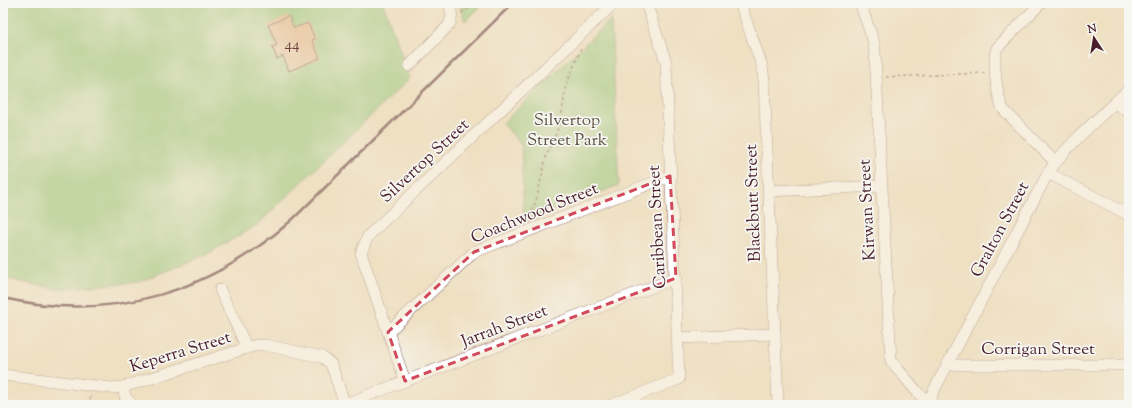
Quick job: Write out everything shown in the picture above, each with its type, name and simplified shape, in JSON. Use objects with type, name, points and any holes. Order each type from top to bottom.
[{"type":"street","points":[[409,66],[450,25],[452,11],[449,3]]},
{"type":"street","name":"Silvertop Street","points":[[405,381],[361,253],[368,236],[614,3]]},
{"type":"street","name":"Caribbean Street","points":[[611,405],[679,379],[666,62],[646,3]]},
{"type":"street","name":"Blackbutt Street","points":[[740,3],[762,66],[778,405]]},
{"type":"street","name":"Kirwan Street","points":[[860,3],[874,43],[891,361],[919,394],[930,404]]},
{"type":"street","points":[[1037,4],[997,48],[997,87],[999,102],[1003,109],[1055,162]]},
{"type":"street","name":"Gralton Street","points":[[930,404],[932,394],[1048,173],[1055,162],[1129,89]]},
{"type":"street","points":[[1115,103],[1129,112]]},
{"type":"street","points":[[1048,173],[1129,215]]},
{"type":"street","name":"Coachwood Street","points":[[388,332],[474,252],[670,176]]},
{"type":"street","points":[[768,191],[881,186]]},
{"type":"street","name":"Jarrah Street","points":[[345,405],[676,278]]},
{"type":"street","name":"Keperra Street","points":[[220,290],[247,348]]},
{"type":"street","points":[[678,338],[775,334]]},
{"type":"street","name":"Keperra Street","points":[[3,375],[112,388],[123,387],[257,345],[265,345],[322,357],[331,364],[345,405]]},
{"type":"street","name":"Corrigan Street","points":[[947,365],[1129,364]]},
{"type":"street","points":[[123,387],[125,397],[133,405]]},
{"type":"path","points":[[452,17],[477,3]]},
{"type":"path","points":[[526,231],[527,221],[536,201],[546,157],[561,119],[566,85],[583,44]]},
{"type":"path","points":[[884,77],[989,73]]},
{"type":"highlighted area","points":[[670,176],[676,278],[405,381],[388,332],[474,252]]},
{"type":"green space","points":[[3,3],[383,3],[410,78],[257,225],[207,254],[139,282],[56,289],[3,278]]},
{"type":"green space","points":[[459,3],[485,3],[465,21]]},
{"type":"green space","name":"Silvertop Street Park","points":[[611,19],[619,185],[524,222],[521,145],[503,123]]},
{"type":"building","points":[[289,16],[294,28],[308,23],[315,39],[312,40],[320,58],[289,71],[283,56],[277,59],[272,47],[277,45],[268,25]]},
{"type":"railway","points":[[3,298],[43,305],[83,306],[121,303],[159,295],[195,282],[229,265],[262,244],[294,218],[513,3]]}]
